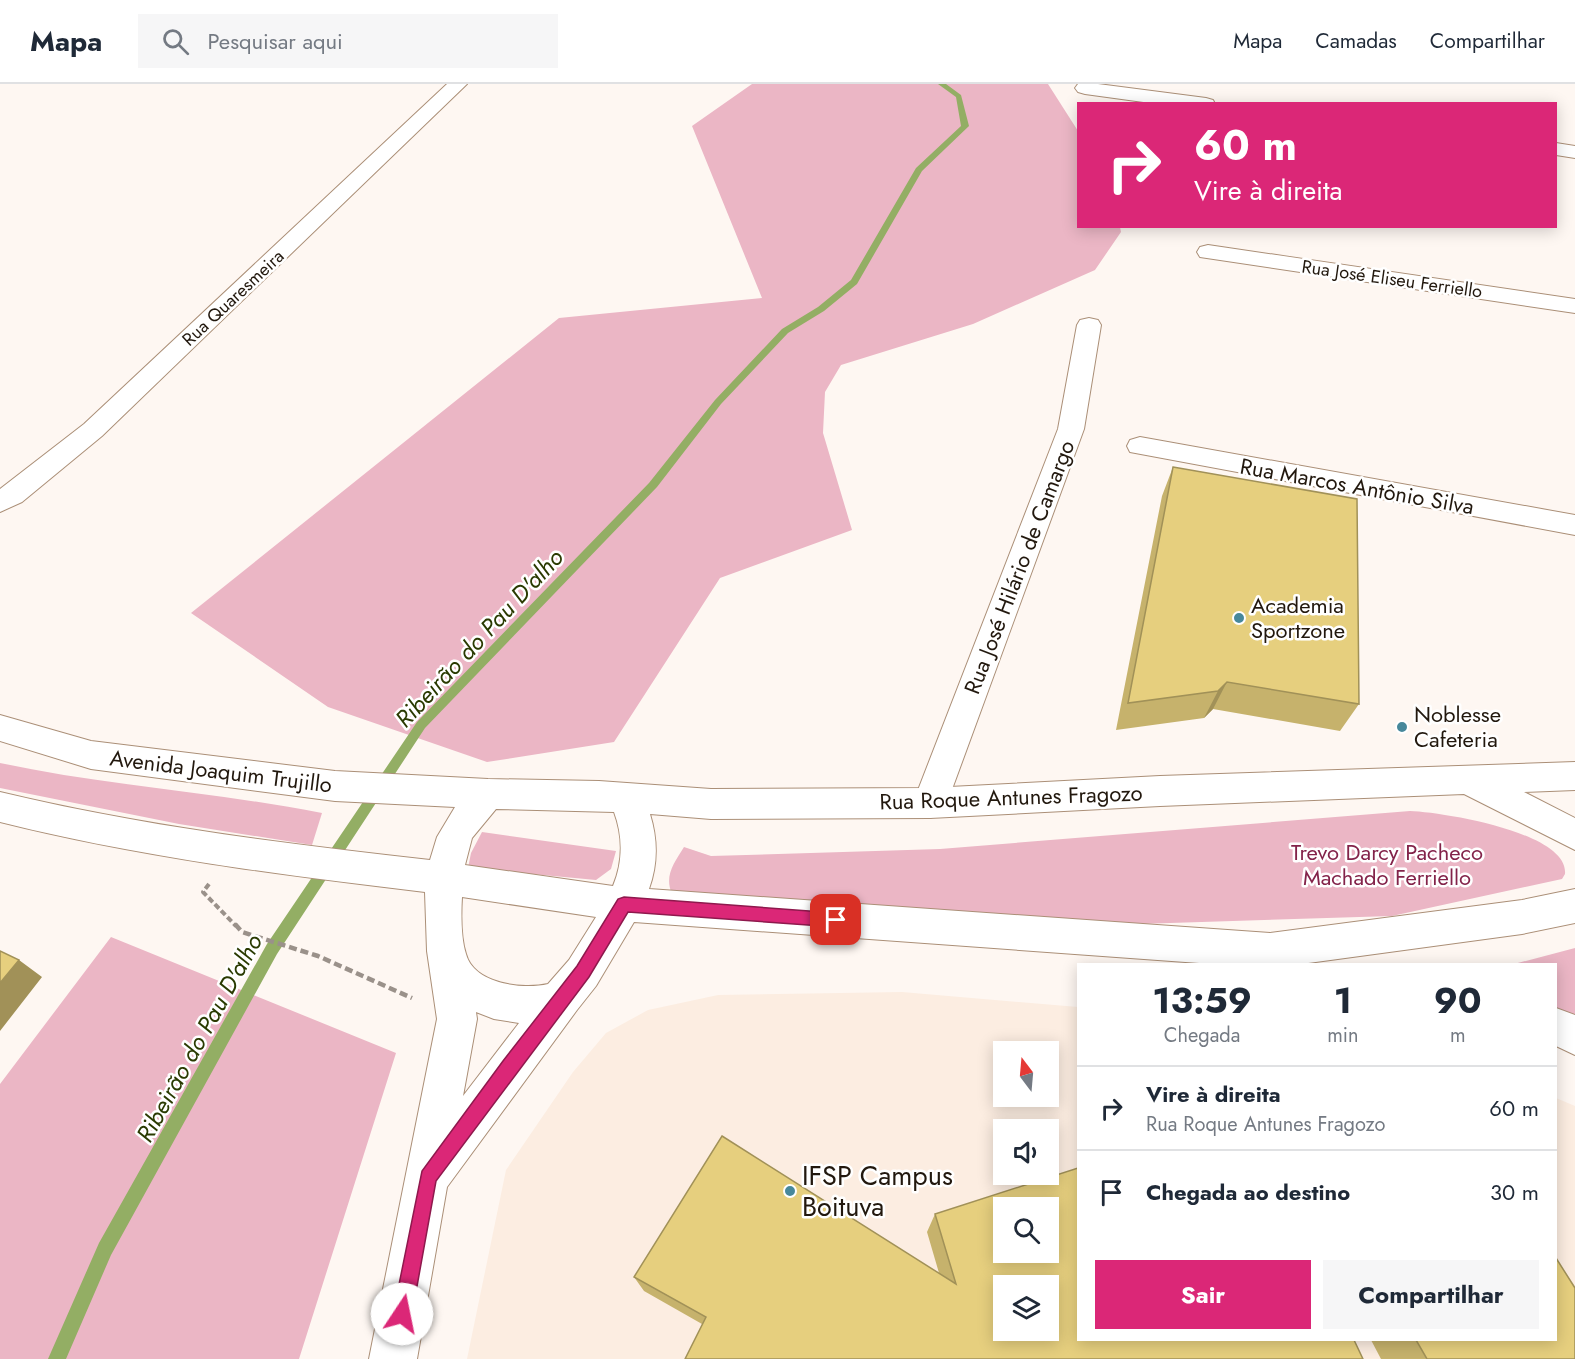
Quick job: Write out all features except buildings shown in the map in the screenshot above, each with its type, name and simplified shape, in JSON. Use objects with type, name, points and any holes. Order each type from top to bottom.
[{"type":"street","name":"Rua Quaresmeira","points":[[0,502],[12,495],[93,429],[458,84]]},
{"type":"street","points":[[1085,88],[1191,102]]},
{"type":"street","points":[[1557,149],[1575,152]]},
{"type":"street","name":"Rua José Eliseu Ferriello","points":[[1208,252],[1575,306]]},
{"type":"street","name":"Rua José Hilário de Camargo","points":[[930,802],[1071,429],[1089,325]]},
{"type":"street","name":"Rua Marcos Antônio Silva","points":[[1140,446],[1575,525]]},
{"type":"street","name":"Avenida Joaquim Trujillo","points":[[0,728],[91,755],[335,786],[446,792]]},
{"type":"street","name":"Rua Roque Antunes Fragozo","points":[[446,792],[626,798],[711,804],[930,802],[1575,776]]},
{"type":"street","points":[[1469,780],[1575,835]]},
{"type":"street","points":[[393,1359],[457,1019],[442,915],[448,855],[456,834],[488,794]]},
{"type":"street","points":[[428,1177],[583,972],[624,904],[636,872],[640,846],[636,821],[626,798]]},
{"type":"street","points":[[0,807],[69,824],[231,851],[404,875],[445,878],[624,904],[1270,951],[1351,963]]},
{"type":"street","points":[[1270,951],[1511,919],[1575,906]]},
{"type":"street","points":[[448,961],[461,980],[480,996],[499,1004],[548,1004],[563,996]]},
{"type":"street","points":[[1557,1027],[1575,1035]]},
{"type":"path","points":[[231,851],[203,892],[242,932],[305,951]]},
{"type":"shaded area","name":"IFSP Campus Boituva","points":[[902,992],[1077,1007],[1077,1341],[1557,1341],[1557,1098],[1575,1106],[1575,1359],[467,1359],[506,1170],[573,1072],[606,1033],[648,1010],[718,995]]},
{"type":"green space","points":[[752,84],[1048,84],[1077,129],[1077,228],[1120,228],[1121,232],[1095,270],[973,324],[841,365],[825,392],[823,433],[852,530],[720,578],[614,742],[487,762],[328,707],[191,613],[559,318],[762,298],[692,126]]},
{"type":"green space","points":[[0,763],[81,778],[322,813],[312,845],[179,824],[0,788]]},
{"type":"green space","name":"Trevo Darcy Pacheco Machado Ferriello","points":[[1410,811],[1474,820],[1526,836],[1547,847],[1561,859],[1565,874],[1562,879],[1392,916],[1076,926],[672,894],[669,881],[671,870],[684,847],[711,856],[940,849]]},
{"type":"green space","points":[[482,832],[616,851],[611,869],[596,880],[468,868],[471,853]]},
{"type":"green space","points":[[111,937],[396,1053],[299,1359],[0,1359],[0,1084]]},
{"type":"green space","points":[[1575,948],[1575,1021],[1557,1013],[1557,963],[1518,963]]},
{"type":"waterway","name":"Ribeirão do Pau D'alho","points":[[57,1359],[105,1249],[272,949],[421,725],[653,485],[718,402],[785,331],[821,309],[854,282],[919,170],[965,126],[959,96],[941,84]]},
{"type":"place","name":"Academia Sportzone","points":[[1239,618]]},
{"type":"place","name":"Noblesse Cafeteria","points":[[1402,727]]},
{"type":"place","name":"IFSP Campus Boituva","points":[[790,1191]]},
{"type":"route","points":[[402,1314],[428,1177],[583,972],[624,904],[836,920]]}]
